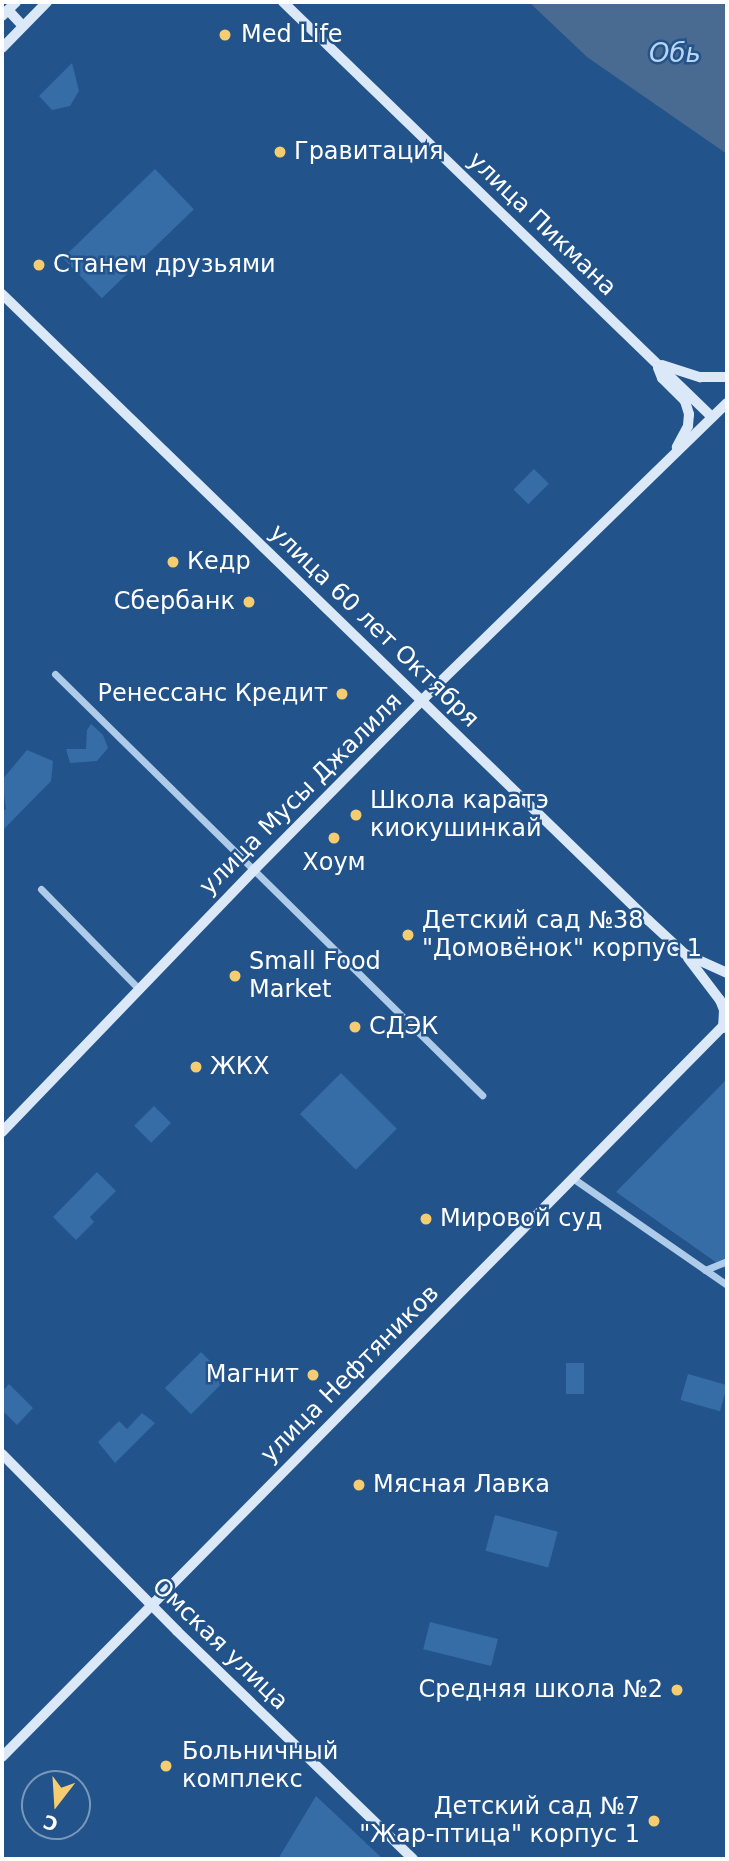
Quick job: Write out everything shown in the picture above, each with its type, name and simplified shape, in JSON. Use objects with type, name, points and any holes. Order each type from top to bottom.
[{"type":"main road","points":[[2,48],[47,2]]},
{"type":"main road","name":"улица Пикмана","points":[[283,2],[712,417]]},
{"type":"main road","points":[[9,10],[23,26]]},
{"type":"main road","name":"улица 60 лет Октября","points":[[2,294],[685,954],[727,973]]},
{"type":"main road","points":[[656,362],[700,377],[727,377]]},
{"type":"main road","points":[[656,362],[662,378],[685,401],[689,414],[683,438],[665,465]]},
{"type":"main road","name":"улица Мусы Джалиля","points":[[2,1132],[254,870],[422,701],[727,403]]},
{"type":"main road","points":[[685,954],[720,1000],[725,1026]]},
{"type":"main road","name":"улица Нефтяников","points":[[2,1757],[725,1026]]},
{"type":"main road","name":"Омская улица","points":[[2,1454],[150,1605],[413,1859]]},
{"type":"street","points":[[55,674],[482,1095]]},
{"type":"street","points":[[41,889],[140,990]]},
{"type":"street","points":[[574,1179],[727,1285]]},
{"type":"street","points":[[705,1270],[727,1261]]},
{"type":"shaded area","points":[[72,63],[79,91],[70,106],[52,110],[39,96]]},
{"type":"shaded area","points":[[155,169],[194,209],[102,298],[63,258]]},
{"type":"shaded area","points":[[534,469],[549,484],[528,504],[513,490]]},
{"type":"shaded area","points":[[91,724],[103,735],[108,748],[97,761],[70,763],[66,749],[86,749],[87,730]]},
{"type":"shaded area","points":[[27,750],[53,761],[51,781],[2,831],[2,812],[6,809],[2,780]]},
{"type":"shaded area","points":[[341,1073],[397,1129],[356,1170],[300,1114]]},
{"type":"shaded area","points":[[727,1079],[727,1270],[616,1192]]},
{"type":"shaded area","points":[[154,1106],[171,1123],[151,1143],[134,1126]]},
{"type":"shaded area","points":[[97,1172],[116,1191],[90,1217],[94,1222],[76,1240],[53,1217]]},
{"type":"shaded area","points":[[201,1352],[227,1378],[191,1414],[165,1388]]},
{"type":"shaded area","points":[[566,1363],[584,1363],[584,1394],[566,1394]]},
{"type":"shaded area","points":[[688,1374],[727,1385],[720,1411],[681,1400]]},
{"type":"shaded area","points":[[9,1384],[33,1408],[17,1425],[2,1410],[2,1392]]},
{"type":"shaded area","points":[[142,1413],[155,1423],[115,1463],[98,1442],[119,1421],[127,1429]]},
{"type":"shaded area","points":[[495,1515],[558,1532],[548,1568],[485,1551]]},
{"type":"shaded area","points":[[430,1622],[498,1639],[491,1666],[423,1649]]},
{"type":"shaded area","points":[[316,1796],[383,1859],[278,1859]]},
{"type":"water","name":"Обь","points":[[529,2],[727,2],[727,154],[587,57]]},
{"type":"place","name":"Med Life","points":[[225,35]]},
{"type":"place","name":"Гравитация","points":[[280,152]]},
{"type":"place","name":"Станем друзьями","points":[[39,265]]},
{"type":"place","name":"Кедр","points":[[173,562]]},
{"type":"place","name":"Сбербанк","points":[[249,602]]},
{"type":"place","name":"Ренессанс Кредит","points":[[342,694]]},
{"type":"place","name":"Школа каратэ киокушинкай","points":[[356,815]]},
{"type":"place","name":"Хоум","points":[[334,838]]},
{"type":"place","name":"Детский сад №38 \"Домовёнок\" корпус 1","points":[[408,935]]},
{"type":"place","name":"Small Food Market","points":[[235,976]]},
{"type":"place","name":"СДЭК","points":[[355,1027]]},
{"type":"place","name":"ЖКХ","points":[[196,1067]]},
{"type":"place","name":"Мировой суд","points":[[426,1219]]},
{"type":"place","name":"Магнит","points":[[313,1375]]},
{"type":"place","name":"Мясная Лавка","points":[[359,1485]]},
{"type":"place","name":"Средняя школа №2","points":[[677,1690]]},
{"type":"place","name":"Больничный комплекс","points":[[166,1766]]},
{"type":"place","name":"Детский сад №7 \"Жар-птица\" корпус 1","points":[[654,1821]]}]
